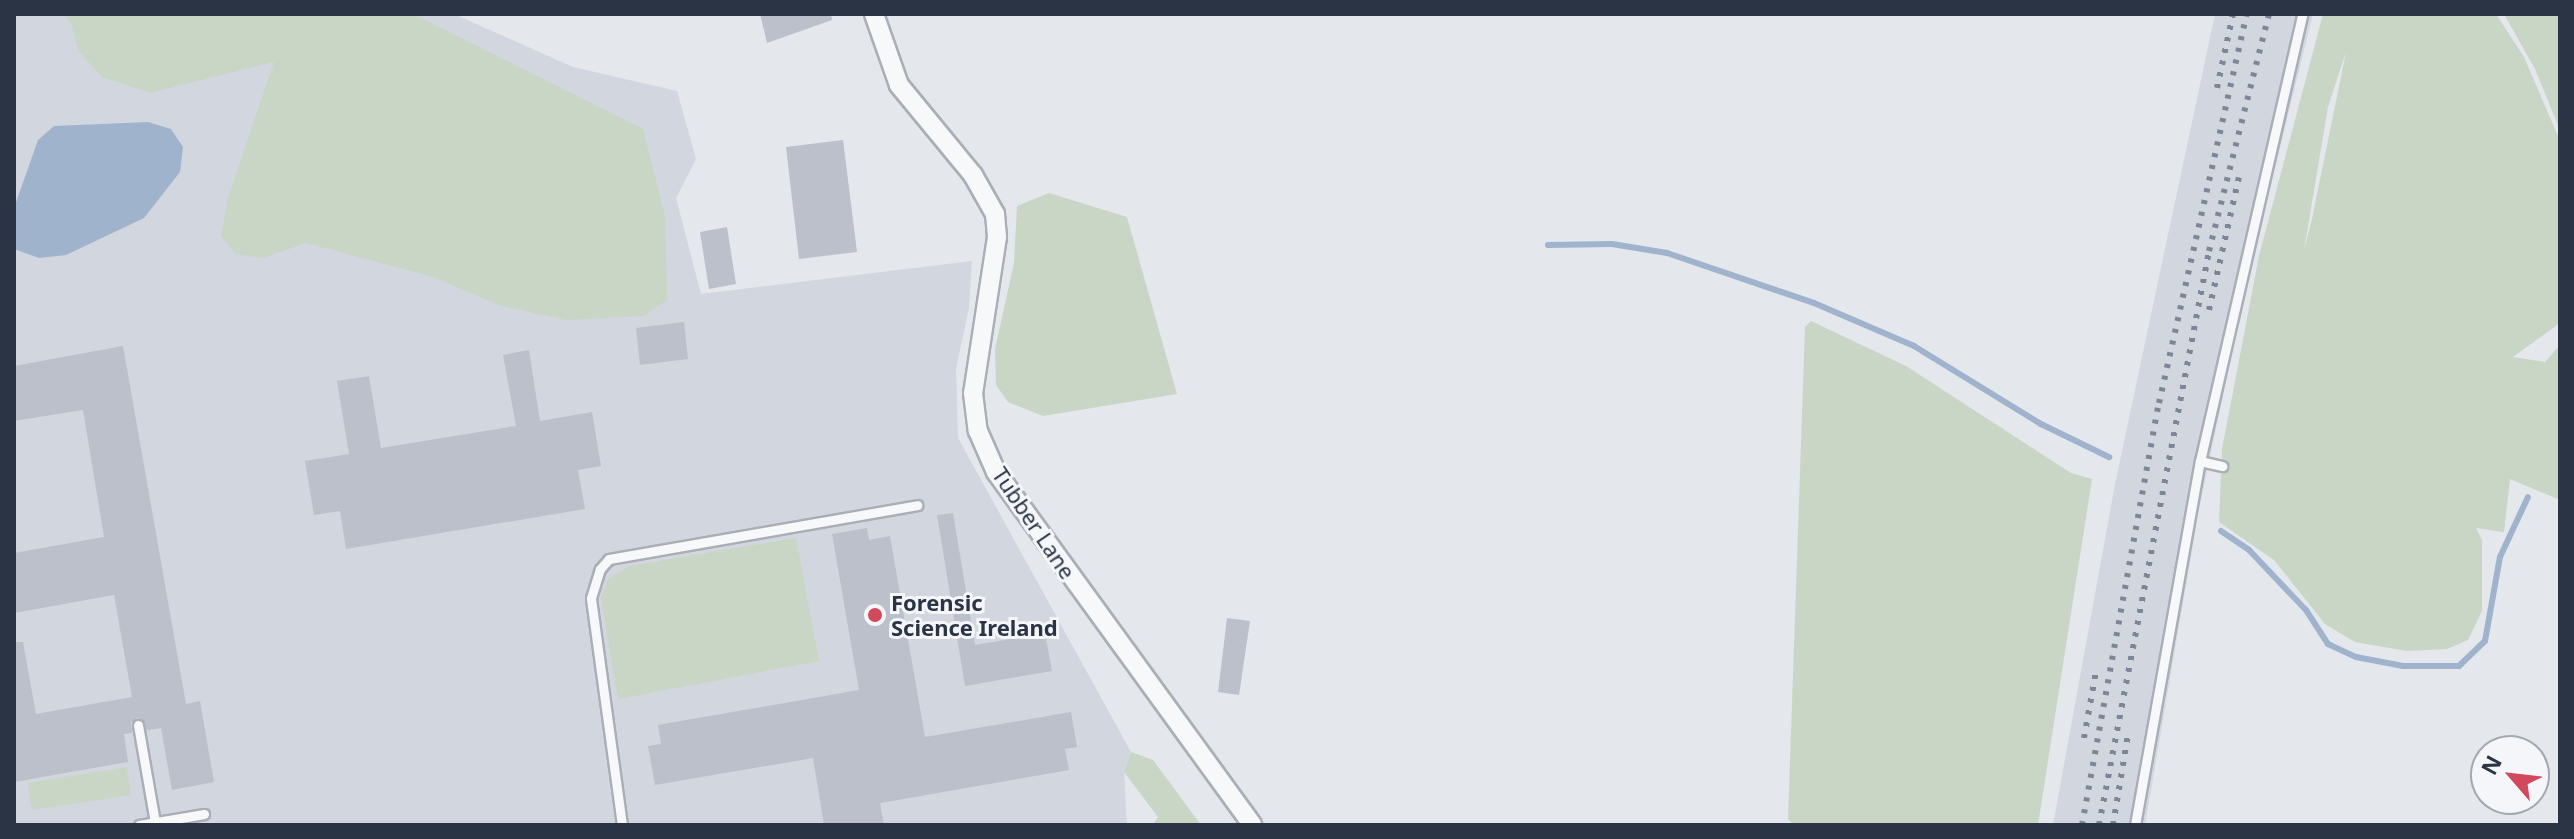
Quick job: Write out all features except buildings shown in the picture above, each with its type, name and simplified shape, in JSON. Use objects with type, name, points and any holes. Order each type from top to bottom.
[{"type":"street","name":"Tubber Lane","points":[[874,14],[899,85],[973,175],[995,214],[997,237],[973,393],[978,431],[996,472],[1252,825]]},
{"type":"lane","points":[[2135,825],[2200,461],[2302,14]]},
{"type":"lane","points":[[2200,461],[2222,466]]},
{"type":"lane","points":[[622,825],[591,598],[600,569],[609,559],[917,505]]},
{"type":"lane","points":[[138,725],[155,822]]},
{"type":"lane","points":[[139,825],[204,814]]},
{"type":"shaded area","points":[[14,14],[454,14],[573,67],[677,91],[696,159],[676,198],[701,294],[972,261],[969,308],[956,369],[958,438],[1131,752],[1124,772],[1127,825],[14,825]]},
{"type":"shaded area","points":[[2215,14],[2313,14],[2248,277],[2199,509],[2145,825],[2053,825],[2115,484]]},
{"type":"green space","points":[[62,14],[413,14],[643,129],[665,216],[667,300],[644,316],[566,320],[498,305],[433,277],[306,243],[263,258],[235,254],[221,236],[228,198],[274,62],[150,93],[102,77],[78,50],[71,22]]},
{"type":"green space","points":[[2323,14],[2496,14],[2524,57],[2558,136],[2560,323],[2513,357],[2545,362],[2560,345],[2560,500],[2510,479],[2504,532],[2476,528],[2482,540],[2482,611],[2468,640],[2447,649],[2407,651],[2355,642],[2325,624],[2274,560],[2219,522],[2222,449],[2259,256]],"holes":[[[2346,52],[2304,250],[2328,107]]]},
{"type":"green space","points":[[2504,14],[2560,14],[2560,130],[2535,69]]},
{"type":"green space","points":[[1049,193],[1127,217],[1177,394],[1043,416],[1008,402],[996,385],[995,349],[1014,263],[1017,206]]},
{"type":"green space","points":[[1811,321],[1906,366],[2071,473],[2092,479],[2038,825],[1794,825],[1788,819],[1805,327]]},
{"type":"green space","points":[[796,538],[819,661],[618,699],[601,599],[608,579],[629,566]]},
{"type":"green space","points":[[1131,752],[1153,760],[1201,825],[1153,825],[1158,817],[1124,772]]},
{"type":"green space","points":[[127,767],[131,795],[32,810],[28,783]]},
{"type":"water","points":[[148,122],[171,129],[183,147],[180,172],[144,218],[66,255],[39,258],[14,249],[14,208],[38,140],[54,126]]},
{"type":"waterway","points":[[1548,245],[1612,244],[1667,253],[1814,303],[1914,346],[2041,424],[2109,457]]},
{"type":"waterway","points":[[2221,531],[2249,550],[2306,610],[2328,644],[2356,657],[2403,666],[2459,666],[2485,641],[2500,557],[2528,497]]},
{"type":"railway","points":[[2217,88],[2233,14]]},
{"type":"railway","points":[[2082,825],[2159,403],[2247,14]]},
{"type":"railway","points":[[2099,825],[2209,251],[2269,14]]},
{"type":"railway","points":[[2209,310],[2239,177]]},
{"type":"railway","points":[[2084,738],[2096,671]]},
{"type":"railway","points":[[2113,825],[2128,734]]},
{"type":"place","name":"Forensic Science Ireland","points":[[875,615]]}]
